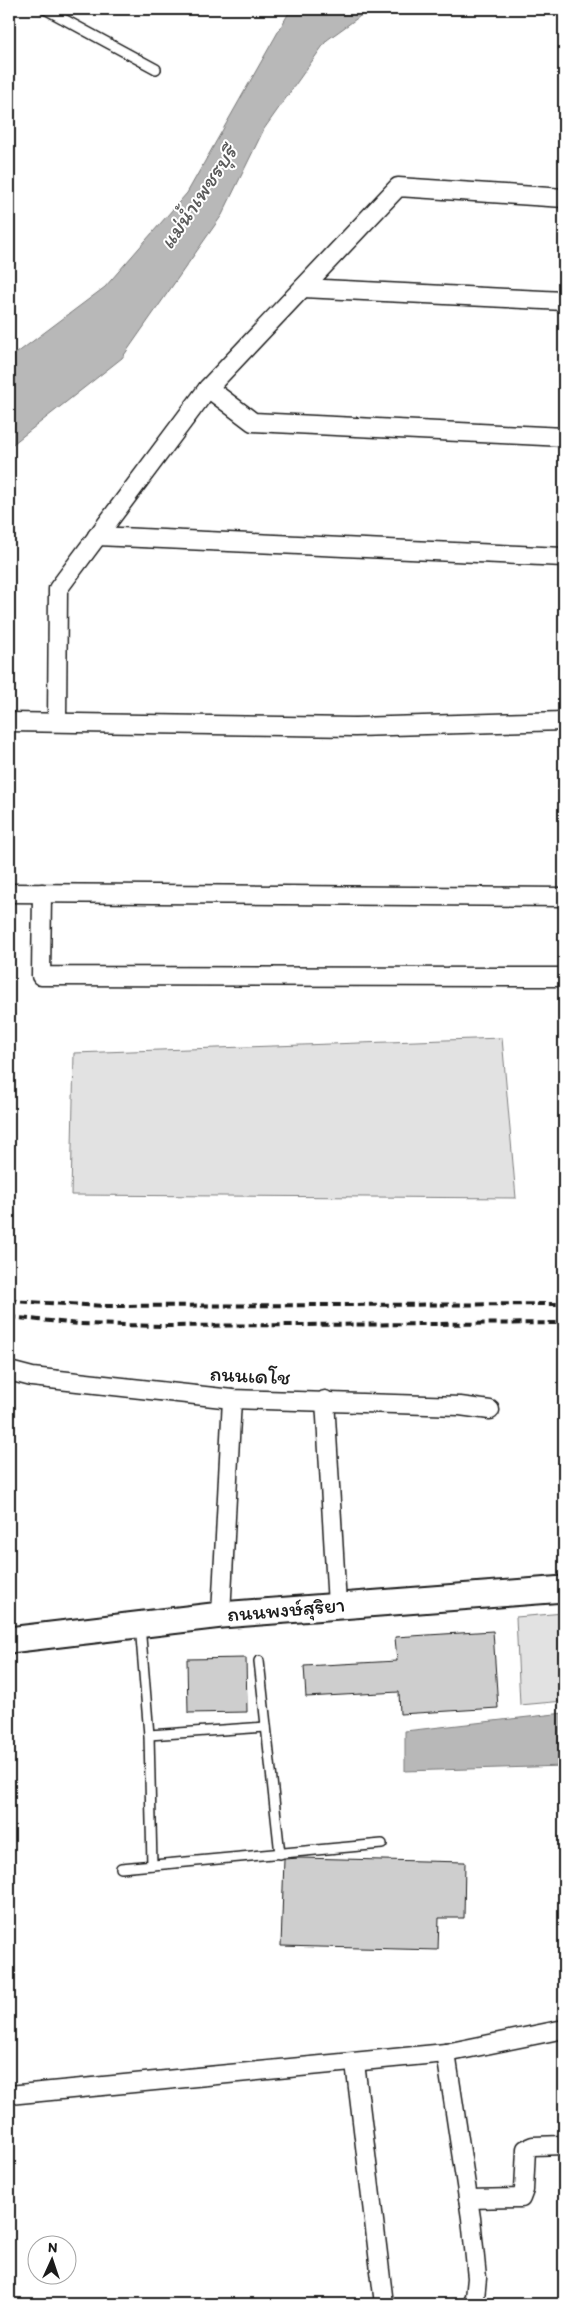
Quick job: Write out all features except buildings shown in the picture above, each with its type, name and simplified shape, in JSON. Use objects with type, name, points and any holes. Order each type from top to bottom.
[{"type":"main road","name":"ถนนพงษ์สุริยา","points":[[9,1640],[221,1615],[564,1589]]},
{"type":"street","points":[[57,721],[58,589],[208,388],[398,187],[564,198]]},
{"type":"street","points":[[303,288],[564,301]]},
{"type":"street","points":[[208,388],[253,422],[564,437]]},
{"type":"street","points":[[97,536],[564,557]]},
{"type":"street","points":[[9,722],[57,721],[355,727],[564,721]]},
{"type":"street","points":[[9,893],[564,898]]},
{"type":"street","points":[[42,894],[41,976],[564,977]]},
{"type":"street","name":"ถนนเดโช","points":[[9,1371],[32,1377],[232,1399],[325,1400],[460,1406],[490,1410]]},
{"type":"street","points":[[221,1615],[232,1399]]},
{"type":"street","points":[[325,1400],[337,1605]]},
{"type":"street","points":[[9,2095],[446,2053],[564,2029]]},
{"type":"street","points":[[446,2053],[468,2199],[477,2278],[475,2298],[472,2304]]},
{"type":"street","points":[[355,2063],[384,2304]]},
{"type":"street","points":[[468,2199],[521,2198],[524,2190],[526,2148],[564,2145]]},
{"type":"lane","points":[[45,9],[156,69]]},
{"type":"lane","points":[[140,1625],[149,1735],[152,1865]]},
{"type":"lane","points":[[259,1661],[280,1854]]},
{"type":"lane","points":[[149,1735],[266,1727]]},
{"type":"lane","points":[[121,1868],[382,1844]]},
{"type":"shaded area","points":[[502,1038],[516,1198],[71,1195],[74,1053]]},
{"type":"shaded area","points":[[564,1613],[564,1701],[520,1705],[516,1617]]},
{"type":"water","name":"แม่น้ำเพชรบุรี","points":[[291,9],[370,9],[327,40],[264,129],[222,215],[122,358],[9,447],[9,359],[105,287],[187,193]]},
{"type":"water","points":[[564,1713],[564,1766],[405,1771],[405,1731]]},
{"type":"railway","points":[[9,1301],[105,1306],[564,1304]]},
{"type":"railway","points":[[9,1317],[80,1324],[164,1326],[564,1323]]}]
